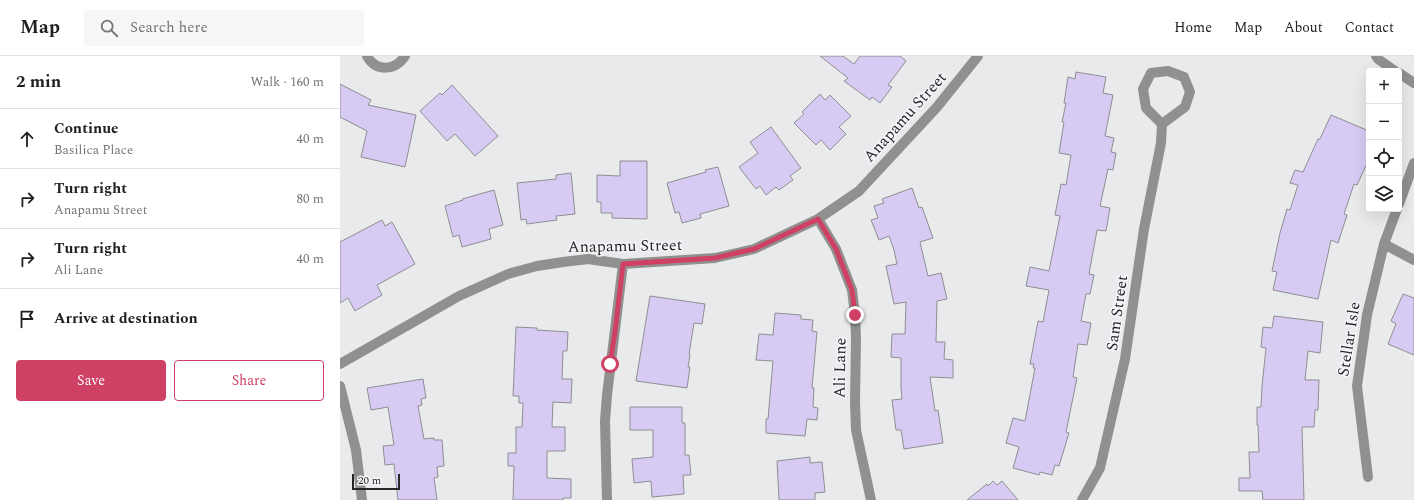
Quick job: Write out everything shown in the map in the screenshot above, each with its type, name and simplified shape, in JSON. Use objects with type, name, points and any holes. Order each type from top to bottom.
[{"type":"street","points":[[367,56],[376,66],[384,68],[392,67],[399,63],[405,56]]},
{"type":"street","name":"Anapamu Street","points":[[340,364],[459,296],[508,274],[537,266],[588,259],[623,264],[715,258],[754,249],[818,219],[858,191],[937,107],[978,56]]},
{"type":"street","points":[[1376,56],[1391,68]]},
{"type":"street","points":[[1168,71],[1184,77],[1190,92],[1185,107],[1162,124],[1146,108],[1143,89],[1151,74],[1168,71]]},
{"type":"street","points":[[1402,75],[1414,84]]},
{"type":"street","name":"Sam Street","points":[[1082,500],[1100,468],[1125,359],[1144,229],[1161,143],[1162,124]]},
{"type":"street","points":[[1402,196],[1414,163]]},
{"type":"street","name":"Stellar Isle","points":[[1368,477],[1357,386],[1367,315],[1384,244],[1396,212]]},
{"type":"street","name":"Ali Lane","points":[[818,219],[836,249],[852,290],[856,338],[856,430],[871,500]]},
{"type":"street","points":[[1384,244],[1414,260]]},
{"type":"street","points":[[607,500],[605,427],[606,395],[623,264]]},
{"type":"street","points":[[340,386],[356,450],[362,500]]},
{"type":"building","points":[[820,56],[843,56],[854,64],[860,56],[900,56],[906,61],[888,85],[892,87],[880,103],[872,97],[870,100],[844,81],[848,78]]},
{"type":"building","points":[[1076,72],[1106,77],[1103,93],[1113,95],[1105,136],[1114,138],[1111,152],[1116,153],[1113,170],[1108,169],[1100,206],[1110,208],[1106,231],[1097,230],[1089,274],[1094,275],[1090,294],[1086,294],[1081,321],[1091,323],[1087,345],[1078,344],[1073,377],[1077,378],[1066,432],[1069,433],[1059,466],[1055,465],[1052,475],[1040,472],[1039,475],[1013,468],[1019,447],[1006,443],[1013,418],[1025,421],[1035,368],[1033,368],[1034,364],[1030,364],[1038,321],[1043,322],[1049,290],[1026,286],[1030,267],[1049,271],[1060,216],[1055,215],[1061,184],[1066,185],[1071,155],[1059,153],[1064,122],[1062,122],[1066,103],[1064,103],[1068,77],[1075,79]]},
{"type":"building","points":[[340,84],[371,100],[368,105],[416,115],[405,167],[361,157],[367,131],[340,117]]},
{"type":"building","points":[[452,85],[498,136],[475,156],[455,134],[447,141],[420,111],[440,93],[442,95]]},
{"type":"building","points":[[820,94],[825,100],[830,95],[851,116],[839,127],[846,134],[830,150],[821,140],[816,145],[794,123],[804,114],[802,112]]},
{"type":"building","points":[[1331,115],[1366,130],[1366,166],[1357,185],[1354,184],[1344,214],[1347,215],[1338,243],[1331,240],[1318,299],[1273,290],[1277,272],[1272,271],[1287,209],[1290,210],[1298,185],[1290,183],[1295,170],[1303,172],[1318,139],[1320,139]]},
{"type":"building","points":[[771,127],[801,168],[790,176],[793,180],[779,190],[776,187],[766,195],[760,186],[756,189],[739,167],[758,153],[750,142]]},
{"type":"building","points":[[620,161],[647,161],[647,219],[612,218],[612,213],[601,213],[601,202],[597,202],[597,175],[620,176]]},
{"type":"building","points":[[718,167],[729,206],[700,214],[701,218],[682,223],[679,212],[675,213],[667,183]]},
{"type":"building","points":[[571,173],[575,214],[556,216],[557,220],[527,224],[526,219],[521,220],[517,183],[556,179],[556,175]]},
{"type":"building","points":[[912,188],[919,208],[922,207],[933,238],[920,242],[928,276],[941,273],[947,299],[937,301],[936,342],[945,342],[944,359],[953,360],[953,378],[930,377],[935,411],[938,410],[943,443],[904,449],[901,430],[896,430],[892,400],[902,399],[901,358],[891,357],[892,334],[905,334],[906,302],[894,304],[886,266],[897,264],[894,250],[889,236],[879,240],[871,220],[878,218],[874,206],[884,203],[882,199]]},
{"type":"building","points":[[494,190],[503,225],[489,229],[491,239],[462,247],[459,235],[453,237],[445,206],[463,200],[462,199]]},
{"type":"building","points":[[382,220],[385,226],[392,222],[415,264],[377,285],[382,295],[355,311],[348,298],[340,303],[340,242]]},
{"type":"building","points":[[1403,294],[1414,298],[1414,355],[1388,344],[1396,324],[1391,321]]},
{"type":"building","points":[[650,296],[705,304],[702,324],[694,323],[689,354],[688,367],[690,367],[687,388],[636,381]]},
{"type":"building","points":[[775,313],[801,315],[801,319],[813,320],[812,331],[817,332],[812,388],[814,388],[813,407],[818,408],[817,420],[807,419],[805,436],[766,433],[766,419],[768,419],[773,361],[756,360],[759,334],[773,335]]},
{"type":"building","points":[[1274,316],[1323,322],[1320,353],[1308,351],[1305,380],[1319,380],[1318,410],[1315,410],[1314,427],[1302,427],[1304,500],[1263,500],[1262,491],[1239,491],[1239,478],[1250,478],[1249,452],[1259,452],[1257,407],[1261,407],[1266,348],[1261,347],[1263,327],[1272,328]]},
{"type":"building","points":[[516,327],[568,332],[567,351],[563,351],[562,379],[572,379],[571,403],[553,402],[552,427],[565,427],[565,451],[547,451],[547,478],[571,479],[571,498],[563,498],[563,500],[513,500],[514,466],[508,466],[508,453],[516,453],[516,427],[522,427],[523,403],[519,403],[519,396],[513,396]]},
{"type":"building","points":[[423,379],[426,398],[421,399],[422,405],[418,406],[424,439],[434,438],[434,440],[442,440],[444,466],[437,467],[438,477],[434,478],[437,500],[398,500],[394,464],[385,465],[383,446],[394,445],[388,407],[371,410],[367,388]]},
{"type":"building","points":[[630,407],[682,407],[682,423],[685,423],[685,455],[689,455],[691,475],[683,475],[684,494],[652,497],[651,481],[634,483],[632,459],[653,457],[653,430],[630,430]]},
{"type":"building","points":[[810,457],[810,463],[822,462],[825,492],[815,493],[815,500],[779,500],[777,461]]},
{"type":"building","points":[[993,481],[997,485],[1002,481],[1018,500],[967,500],[987,484],[988,486]]},
{"type":"route","points":[[610,364],[623,264],[715,258],[754,249],[818,219],[836,249],[852,290],[855,315]]}]
